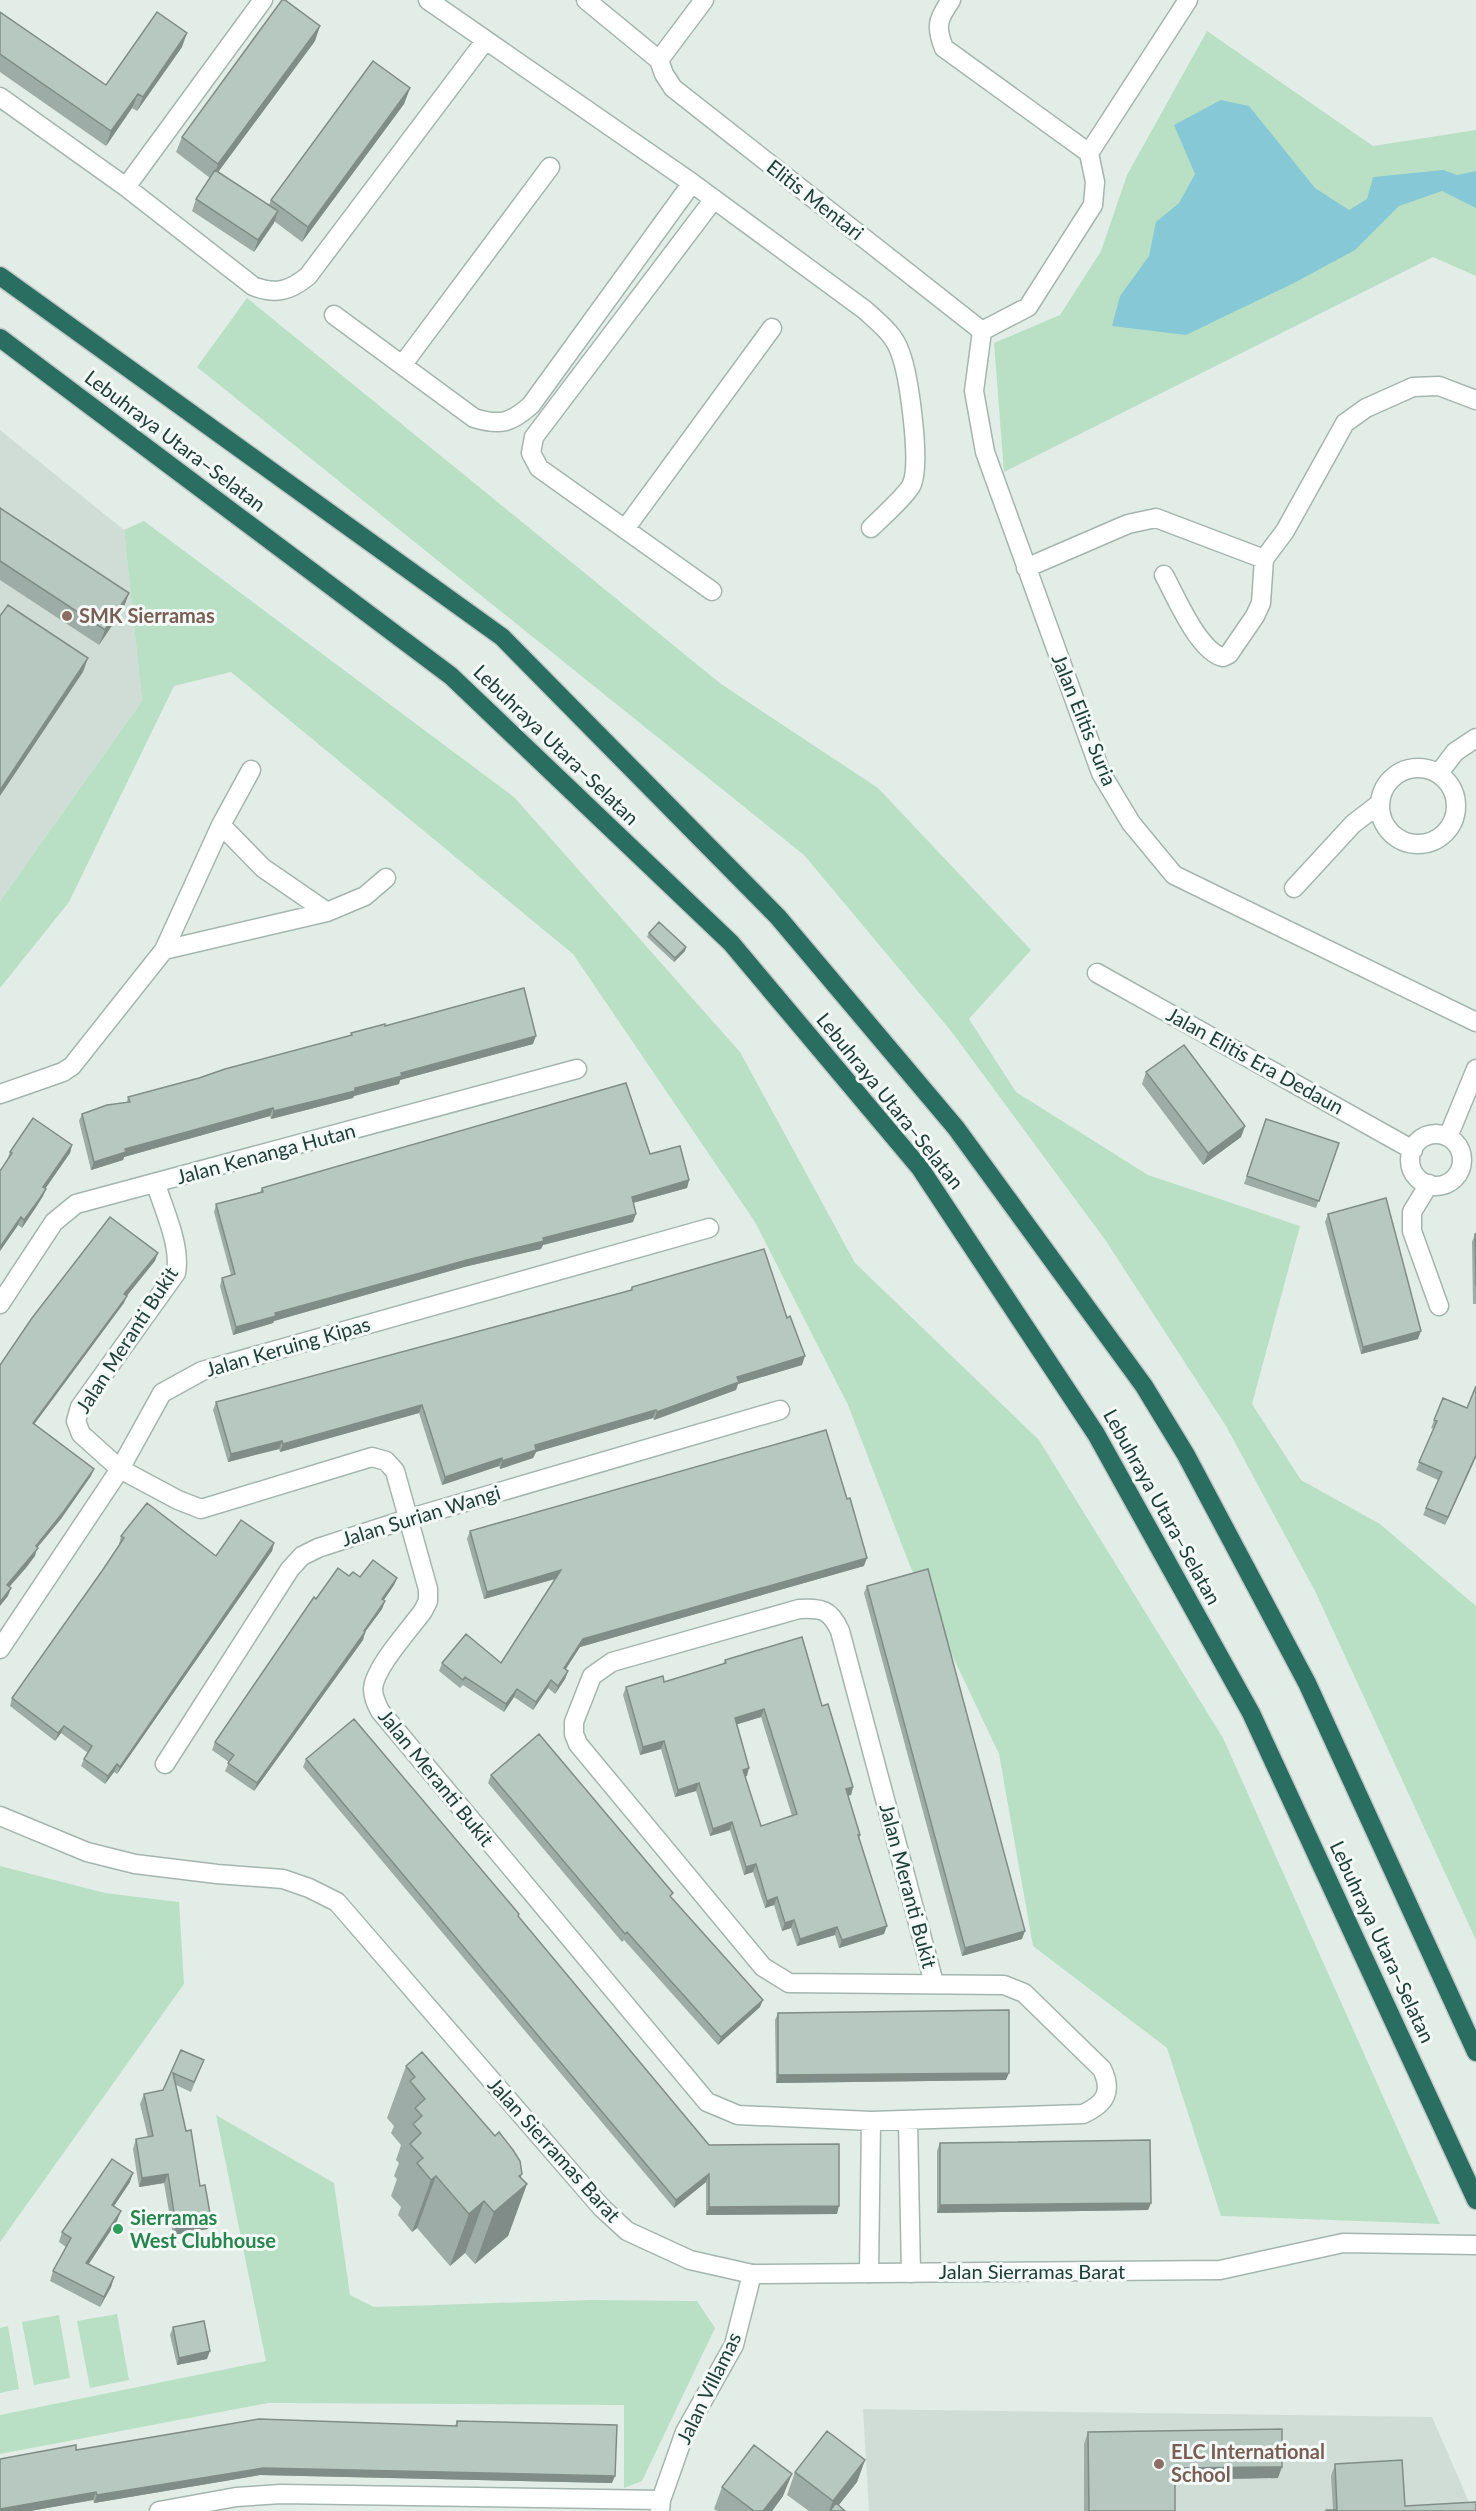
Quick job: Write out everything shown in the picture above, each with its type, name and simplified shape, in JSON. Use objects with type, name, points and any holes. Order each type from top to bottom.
[{"type":"highway","name":"Lebuhraya Utara–Selatan","points":[[0,276],[502,638],[778,917],[949,1119],[1144,1386],[1186,1455],[1307,1683],[1476,2052]]},
{"type":"highway","name":"Lebuhraya Utara–Selatan","points":[[0,338],[451,676],[731,942],[920,1168],[1096,1434],[1251,1713],[1476,2200]]},
{"type":"street","points":[[126,187],[263,0]]},
{"type":"street","points":[[428,0],[692,183],[865,310],[891,333],[900,352],[907,380],[916,464],[911,486],[871,528]]},
{"type":"street","points":[[586,0],[659,60],[704,0]]},
{"type":"street","points":[[951,0],[940,16],[937,32],[944,48],[1089,153],[1095,182],[1093,205],[1028,307],[982,331]]},
{"type":"street","points":[[1089,153],[1188,0]]},
{"type":"street","points":[[0,97],[126,187],[254,286],[267,291],[282,291],[294,287],[308,276],[485,41]]},
{"type":"street","name":"Elitis Mentari","points":[[659,60],[673,88],[982,331]]},
{"type":"street","points":[[403,364],[550,167]]},
{"type":"street","points":[[334,315],[474,418],[491,424],[505,422],[519,416],[531,405],[692,183]]},
{"type":"street","points":[[712,591],[539,468],[531,453],[534,436],[714,199]]},
{"type":"street","points":[[625,529],[772,328]]},
{"type":"street","name":"Jalan Elitis Suria","points":[[982,331],[974,391],[985,452],[1101,773],[1131,824],[1174,875],[1476,1022]]},
{"type":"street","points":[[1164,575],[1201,640],[1216,656],[1223,657],[1229,654],[1255,616],[1261,603],[1264,559],[1285,531],[1345,423],[1366,408],[1413,387],[1439,386],[1476,400]]},
{"type":"street","points":[[1026,568],[1128,524],[1155,518],[1166,520],[1264,559]]},
{"type":"street","points":[[1438,773],[1455,752],[1476,738]]},
{"type":"street","points":[[1413,768],[1426,768],[1438,773],[1448,781],[1454,791],[1456,815],[1451,826],[1433,842],[1422,845],[1408,844],[1396,838],[1386,829],[1381,817],[1379,804],[1386,785],[1400,772],[1413,768]]},
{"type":"street","points":[[0,1094],[63,1072],[72,1066],[165,950],[221,825],[251,770]]},
{"type":"street","points":[[1294,888],[1353,824],[1379,804]]},
{"type":"street","points":[[221,825],[263,868],[327,912]]},
{"type":"street","points":[[165,950],[327,912],[365,896],[386,878]]},
{"type":"street","name":"Jalan Elitis Era Dedaun","points":[[1097,973],[1413,1150]]},
{"type":"street","name":"Jalan Kenanga Hutan","points":[[0,1304],[54,1222],[76,1204],[578,1069]]},
{"type":"street","points":[[1448,1137],[1476,1069]]},
{"type":"street","points":[[1432,1134],[1448,1137],[1459,1148],[1468,1174],[1455,1177],[1443,1184],[1429,1184],[1415,1174],[1411,1166],[1413,1150],[1417,1143],[1432,1134]]},
{"type":"street","name":"Jalan Meranti Bukit","points":[[156,1184],[178,1261],[176,1273],[80,1407],[76,1421],[81,1434],[120,1469],[178,1500],[201,1509],[372,1457],[386,1461],[395,1471],[428,1588],[428,1600],[423,1611],[377,1674],[373,1687],[374,1698],[380,1711],[707,2102],[738,2115],[871,2121],[1083,2114],[1098,2107],[1106,2096],[1108,2081],[1102,2069],[1024,1994],[1004,1984],[789,1983],[763,1967],[578,1744],[574,1734],[574,1722],[592,1676],[612,1662],[800,1609],[825,1611],[835,1619],[934,1983]]},
{"type":"street","points":[[1429,1184],[1412,1212],[1412,1231],[1439,1306]]},
{"type":"street","name":"Jalan Keruing Kipas","points":[[0,1648],[120,1469],[162,1394],[202,1371],[709,1228]]},
{"type":"street","name":"Jalan Surian Wangi","points":[[165,1764],[291,1569],[302,1556],[318,1548],[407,1519],[780,1410]]},
{"type":"street","name":"Jalan Sierramas Barat","points":[[0,1816],[87,1852],[135,1864],[283,1879],[309,1888],[337,1902],[602,2208],[627,2231],[690,2260],[752,2274],[1220,2270],[1342,2243],[1476,2245]]},
{"type":"street","points":[[868,2273],[871,2121]]},
{"type":"street","points":[[908,2121],[911,2273]]},
{"type":"street","name":"Jalan Villamas","points":[[159,2511],[236,2497],[281,2494],[660,2505],[685,2432],[734,2345],[752,2274]]},
{"type":"shaded area","name":"SMK Sierramas","points":[[0,430],[124,530],[142,701],[0,901]]},
{"type":"shaded area","name":"ELC International School","points":[[863,2409],[1432,2417],[1473,2511],[869,2511]]},
{"type":"green space","points":[[1207,31],[1373,146],[1476,130],[1476,276],[1433,257],[1004,472],[994,343],[1060,315],[1101,251],[1127,175]]},
{"type":"green space","points":[[247,298],[721,684],[878,788],[1031,950],[969,1019],[1016,1092],[1148,1175],[1300,1226],[1252,1404],[1301,1480],[1380,1524],[1476,1606],[1476,1940],[1315,1591],[1226,1426],[1106,1241],[951,1031],[804,855],[197,367]]},
{"type":"green space","points":[[144,521],[514,797],[740,1052],[855,1263],[1039,1440],[1223,1738],[1440,2224],[1221,2216],[1167,2048],[1033,1946],[999,1754],[910,1566],[848,1405],[755,1222],[573,954],[231,672],[174,686],[69,902],[0,988],[0,901],[142,701],[124,530]]},
{"type":"green space","points":[[0,1866],[105,1893],[179,1902],[184,1984],[0,2242]]},
{"type":"green space","points":[[216,2115],[334,2183],[350,2295],[374,2307],[591,2300],[697,2301],[715,2328],[642,2481],[624,2488],[624,2405],[268,2403],[0,2454],[0,2415],[266,2361]]},
{"type":"green space","points":[[117,2314],[129,2380],[90,2388],[77,2321]]},
{"type":"green space","points":[[59,2315],[70,2378],[34,2385],[22,2322]]},
{"type":"green space","points":[[8,2326],[19,2389],[0,2393],[0,2328]]},
{"type":"water","points":[[1221,100],[1249,106],[1315,188],[1349,210],[1367,199],[1373,177],[1443,170],[1457,175],[1476,171],[1476,208],[1442,191],[1399,206],[1355,250],[1292,284],[1186,335],[1112,326],[1120,296],[1149,256],[1156,222],[1179,203],[1195,174],[1174,125]]},
{"type":"building","points":[[282,0],[320,26],[218,164],[182,137]]},
{"type":"building","points":[[0,12],[106,85],[157,12],[187,33],[143,97],[138,94],[111,131],[0,54]]},
{"type":"building","points":[[373,61],[410,88],[308,227],[271,200]]},
{"type":"building","points":[[215,170],[278,211],[258,240],[196,199]]},
{"type":"building","points":[[0,508],[129,593],[105,630],[0,561]]},
{"type":"building","points":[[8,605],[88,658],[0,790],[0,616]]},
{"type":"building","points":[[659,922],[686,947],[675,958],[649,933]]},
{"type":"building","points":[[524,988],[536,1036],[401,1073],[402,1076],[355,1088],[355,1091],[274,1111],[273,1108],[125,1149],[126,1152],[94,1162],[82,1114],[107,1105],[130,1102],[128,1097],[352,1035],[351,1033]]},
{"type":"building","points":[[1184,1045],[1245,1126],[1208,1153],[1146,1072]]},
{"type":"building","points":[[626,1083],[650,1154],[680,1146],[689,1180],[632,1197],[636,1214],[275,1313],[276,1316],[236,1327],[222,1278],[235,1274],[216,1204],[263,1192],[262,1188]]},
{"type":"building","points":[[33,1118],[72,1145],[43,1187],[46,1189],[38,1201],[24,1220],[21,1217],[0,1247],[0,1171]]},
{"type":"building","points":[[1266,1119],[1339,1143],[1319,1201],[1247,1176]]},
{"type":"building","points":[[1386,1198],[1421,1331],[1363,1347],[1328,1214]]},
{"type":"building","points":[[110,1217],[158,1253],[124,1294],[127,1296],[33,1423],[94,1469],[36,1546],[38,1548],[7,1585],[11,1588],[0,1602],[0,1365],[32,1318]]},
{"type":"building","points":[[1475,1234],[1476,1234],[1476,1286]]},
{"type":"building","points":[[764,1249],[787,1318],[790,1316],[805,1356],[737,1377],[739,1382],[657,1412],[656,1410],[535,1445],[536,1450],[502,1461],[502,1458],[445,1477],[422,1405],[283,1444],[282,1441],[231,1454],[216,1402],[632,1290],[632,1287]]},
{"type":"building","points":[[1476,1386],[1476,1455],[1448,1517],[1426,1508],[1442,1472],[1419,1462],[1437,1421],[1434,1420],[1443,1398],[1467,1408]]},
{"type":"building","points":[[826,1430],[847,1499],[850,1498],[867,1558],[583,1639],[564,1668],[568,1671],[558,1686],[551,1680],[536,1702],[517,1689],[506,1704],[465,1677],[463,1680],[442,1663],[466,1634],[501,1663],[561,1570],[487,1592],[470,1531]]},
{"type":"building","points":[[147,1503],[216,1556],[241,1520],[274,1543],[120,1767],[117,1764],[108,1776],[84,1759],[92,1746],[64,1726],[58,1733],[12,1698],[102,1571],[124,1538],[121,1536]]},
{"type":"building","points":[[373,1560],[397,1578],[382,1599],[385,1601],[365,1632],[257,1783],[228,1763],[234,1755],[215,1742],[314,1597],[316,1599],[338,1568],[349,1576],[353,1572],[360,1577]]},
{"type":"building","points":[[928,1569],[1025,1931],[965,1948],[867,1586]]},
{"type":"building","points":[[802,1637],[822,1706],[828,1704],[853,1787],[846,1789],[887,1926],[842,1940],[837,1927],[800,1939],[794,1920],[785,1923],[777,1897],[767,1901],[756,1864],[746,1867],[732,1822],[713,1829],[699,1783],[678,1790],[664,1741],[643,1747],[626,1687],[663,1676],[664,1682],[726,1663],[725,1660]],"holes":[[[764,1709],[797,1814],[761,1826],[743,1770],[749,1768],[735,1718]]]},
{"type":"building","points":[[354,1719],[519,1914],[518,1916],[709,2145],[839,2144],[839,2206],[709,2207],[709,2174],[676,2200],[306,1759]]},
{"type":"building","points":[[539,1734],[673,1893],[670,1896],[763,2000],[721,2037],[627,1932],[625,1934],[491,1775]]},
{"type":"building","points":[[1009,2010],[1009,2073],[778,2075],[778,2013]]},
{"type":"building","points":[[181,2050],[204,2060],[194,2082],[173,2073],[186,2131],[191,2130],[200,2186],[205,2185],[211,2219],[176,2225],[168,2174],[142,2178],[136,2139],[153,2136],[144,2094],[163,2090]]},
{"type":"building","points":[[422,2052],[495,2136],[499,2132],[520,2161],[522,2174],[519,2176],[527,2184],[494,2212],[484,2201],[469,2214],[436,2176],[431,2180],[417,2163],[423,2158],[410,2144],[421,2133],[413,2124],[422,2116],[415,2108],[425,2099],[410,2081],[415,2077],[406,2066]]},
{"type":"building","points":[[1150,2140],[1151,2203],[940,2205],[940,2143]]},
{"type":"building","points":[[112,2159],[133,2173],[112,2205],[121,2211],[86,2263],[114,2277],[104,2297],[53,2271],[71,2238],[62,2232]]},
{"type":"building","points":[[204,2321],[210,2351],[179,2358],[173,2327]]},
{"type":"building","points":[[259,2419],[457,2426],[457,2421],[617,2425],[615,2476],[263,2468],[97,2495],[96,2492],[0,2509],[0,2459],[76,2445],[76,2450]]},
{"type":"building","points":[[1282,2429],[1282,2467],[1175,2468],[1175,2511],[1089,2511],[1088,2432]]},
{"type":"building","points":[[827,2431],[865,2460],[833,2501],[795,2472]]},
{"type":"building","points":[[754,2445],[792,2474],[763,2511],[754,2511],[722,2487]]},
{"type":"building","points":[[1402,2460],[1405,2506],[1476,2502],[1476,2511],[1326,2511],[1337,2510],[1335,2464]]},
{"type":"building","points":[[836,2503],[845,2511],[830,2511]]},
{"type":"place","name":"SMK Sierramas","points":[[67,616]]},
{"type":"place","name":"Sierramas West Clubhouse","points":[[118,2229]]},
{"type":"place","name":"ELC International School","points":[[1159,2464]]}]
